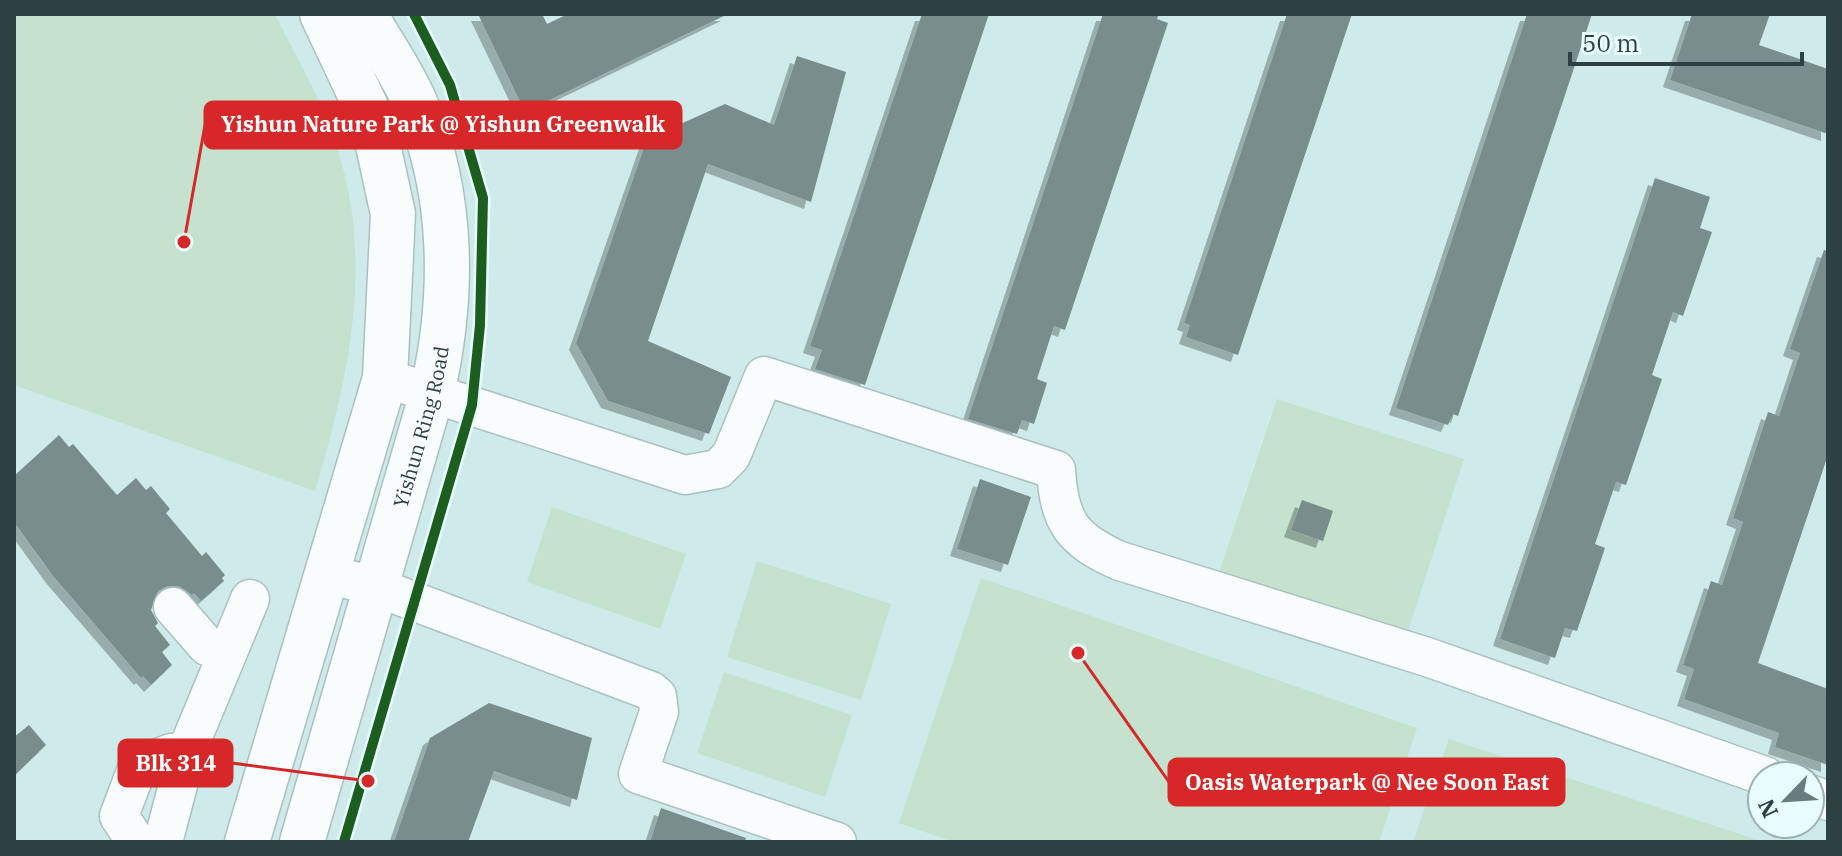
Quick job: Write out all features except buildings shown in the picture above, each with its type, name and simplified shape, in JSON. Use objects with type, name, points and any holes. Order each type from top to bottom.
[{"type":"main road","points":[[247,842],[385,378],[393,214],[373,122],[322,14]]},
{"type":"main road","name":"Yishun Ring Road","points":[[302,842],[432,393],[443,344],[448,294],[442,189],[416,104],[365,14]]},
{"type":"main road","points":[[373,122],[416,104]]},
{"type":"main road","points":[[286,707],[335,728]]},
{"type":"lane","points":[[385,378],[685,475],[718,469],[731,456],[764,376],[1056,470],[1058,500],[1068,526],[1091,548],[1120,561],[1427,657],[1746,769]]},
{"type":"lane","points":[[325,573],[376,587],[651,691],[657,696],[659,712],[638,774],[837,842]]},
{"type":"lane","points":[[163,842],[187,751],[250,599]]},
{"type":"lane","points":[[173,607],[207,646],[227,654]]},
{"type":"lane","points":[[136,842],[119,816],[138,766],[171,753],[187,751]]},
{"type":"green space","points":[[14,14],[275,14],[329,125],[344,171],[353,217],[356,263],[348,354],[315,491],[14,385]]},
{"type":"green space","points":[[1277,399],[1464,459],[1405,640],[1217,579]]},
{"type":"green space","points":[[552,507],[686,554],[660,629],[527,582]]},
{"type":"green space","points":[[757,561],[891,604],[861,700],[727,657]]},
{"type":"green space","points":[[981,578],[1417,728],[1379,842],[954,842],[899,823]]},
{"type":"green space","points":[[724,672],[852,715],[825,797],[697,753]]},
{"type":"green space","points":[[1449,739],[1746,836],[1746,840],[1764,842],[1413,842]]},
{"type":"cycle path","points":[[344,842],[472,405],[480,325],[483,198],[450,85],[414,14]]},
{"type":"place","name":"Yishun Nature Park @ Yishun Greenwalk","points":[[184,242]]},
{"type":"place","name":"Oasis Waterpark @ Nee Soon East","points":[[1078,653]]},
{"type":"place","name":"Blk 314","points":[[368,781]]}]
